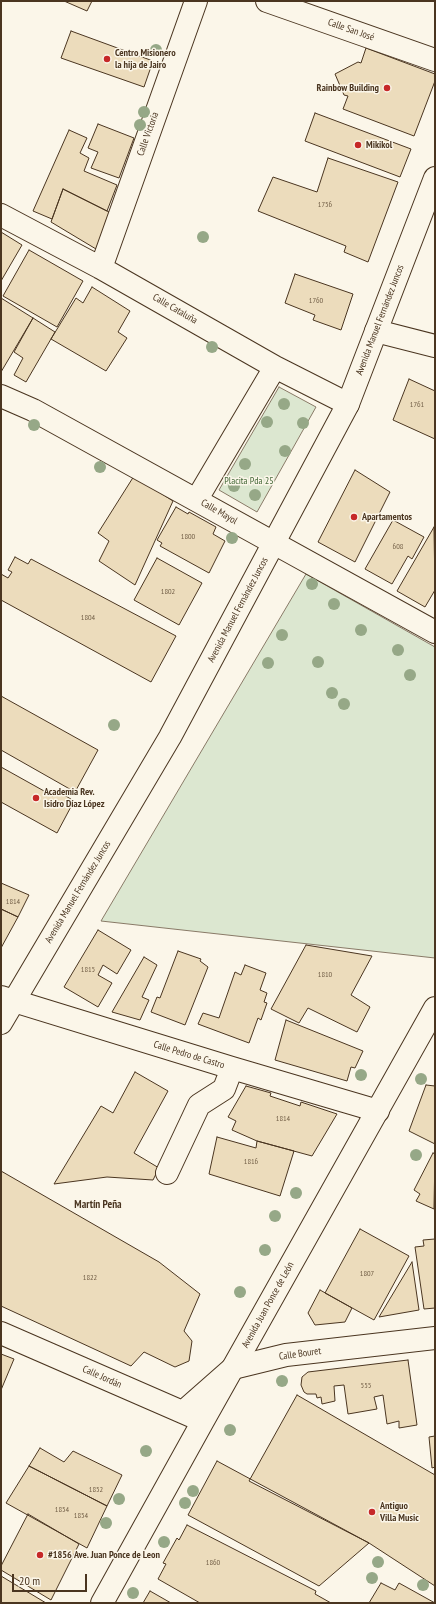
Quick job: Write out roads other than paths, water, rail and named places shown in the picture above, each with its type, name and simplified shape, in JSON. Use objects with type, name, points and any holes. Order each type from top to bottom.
[{"type":"street","name":"Calle Victoria","points":[[101,268],[196,1]]},
{"type":"street","name":"Calle San José","points":[[267,1],[435,60]]},
{"type":"street","name":"Avenida Manuel Fernández Juncos","points":[[1,1023],[7,999],[170,737],[348,404],[435,178]]},
{"type":"street","name":"Calle Cataluña","points":[[1,215],[101,268],[275,367],[348,404]]},
{"type":"street","points":[[376,331],[435,346]]},
{"type":"street","points":[[196,499],[275,367]]},
{"type":"street","name":"Calle Mayol","points":[[1,396],[33,410],[435,632]]},
{"type":"street","name":"Calle Pedro de Castro","points":[[7,999],[378,1111]]},
{"type":"street","name":"Avenida Juan Ponce de León","points":[[102,1603],[193,1416],[233,1368],[435,1008]]},
{"type":"street","points":[[167,1173],[199,1105],[224,1089],[232,1068]]},
{"type":"street","name":"Calle Jordán","points":[[1,1333],[193,1416]]},
{"type":"street","name":"Calle Bouret","points":[[233,1368],[286,1355],[435,1338]]},
{"type":"place","name":"Centro Misionero la hija de Jairo","points":[[107,59]]},
{"type":"place","name":"Rainbow Building","points":[[387,88]]},
{"type":"place","name":"Mikikol","points":[[358,145]]},
{"type":"place","name":"Apartamentos","points":[[354,517]]},
{"type":"place","name":"Academia Rev. Isidro Díaz López","points":[[36,798]]},
{"type":"place","name":"Antiguo Villa Music","points":[[372,1512]]},
{"type":"place","name":"#1856 Ave. Juan Ponce de Leon","points":[[40,1555]]},
{"type":"district","name":"Martín Peña","points":[[98,1205]]},
{"type":"park label","name":"Placita Pda 25","points":[[249,481]]}]
